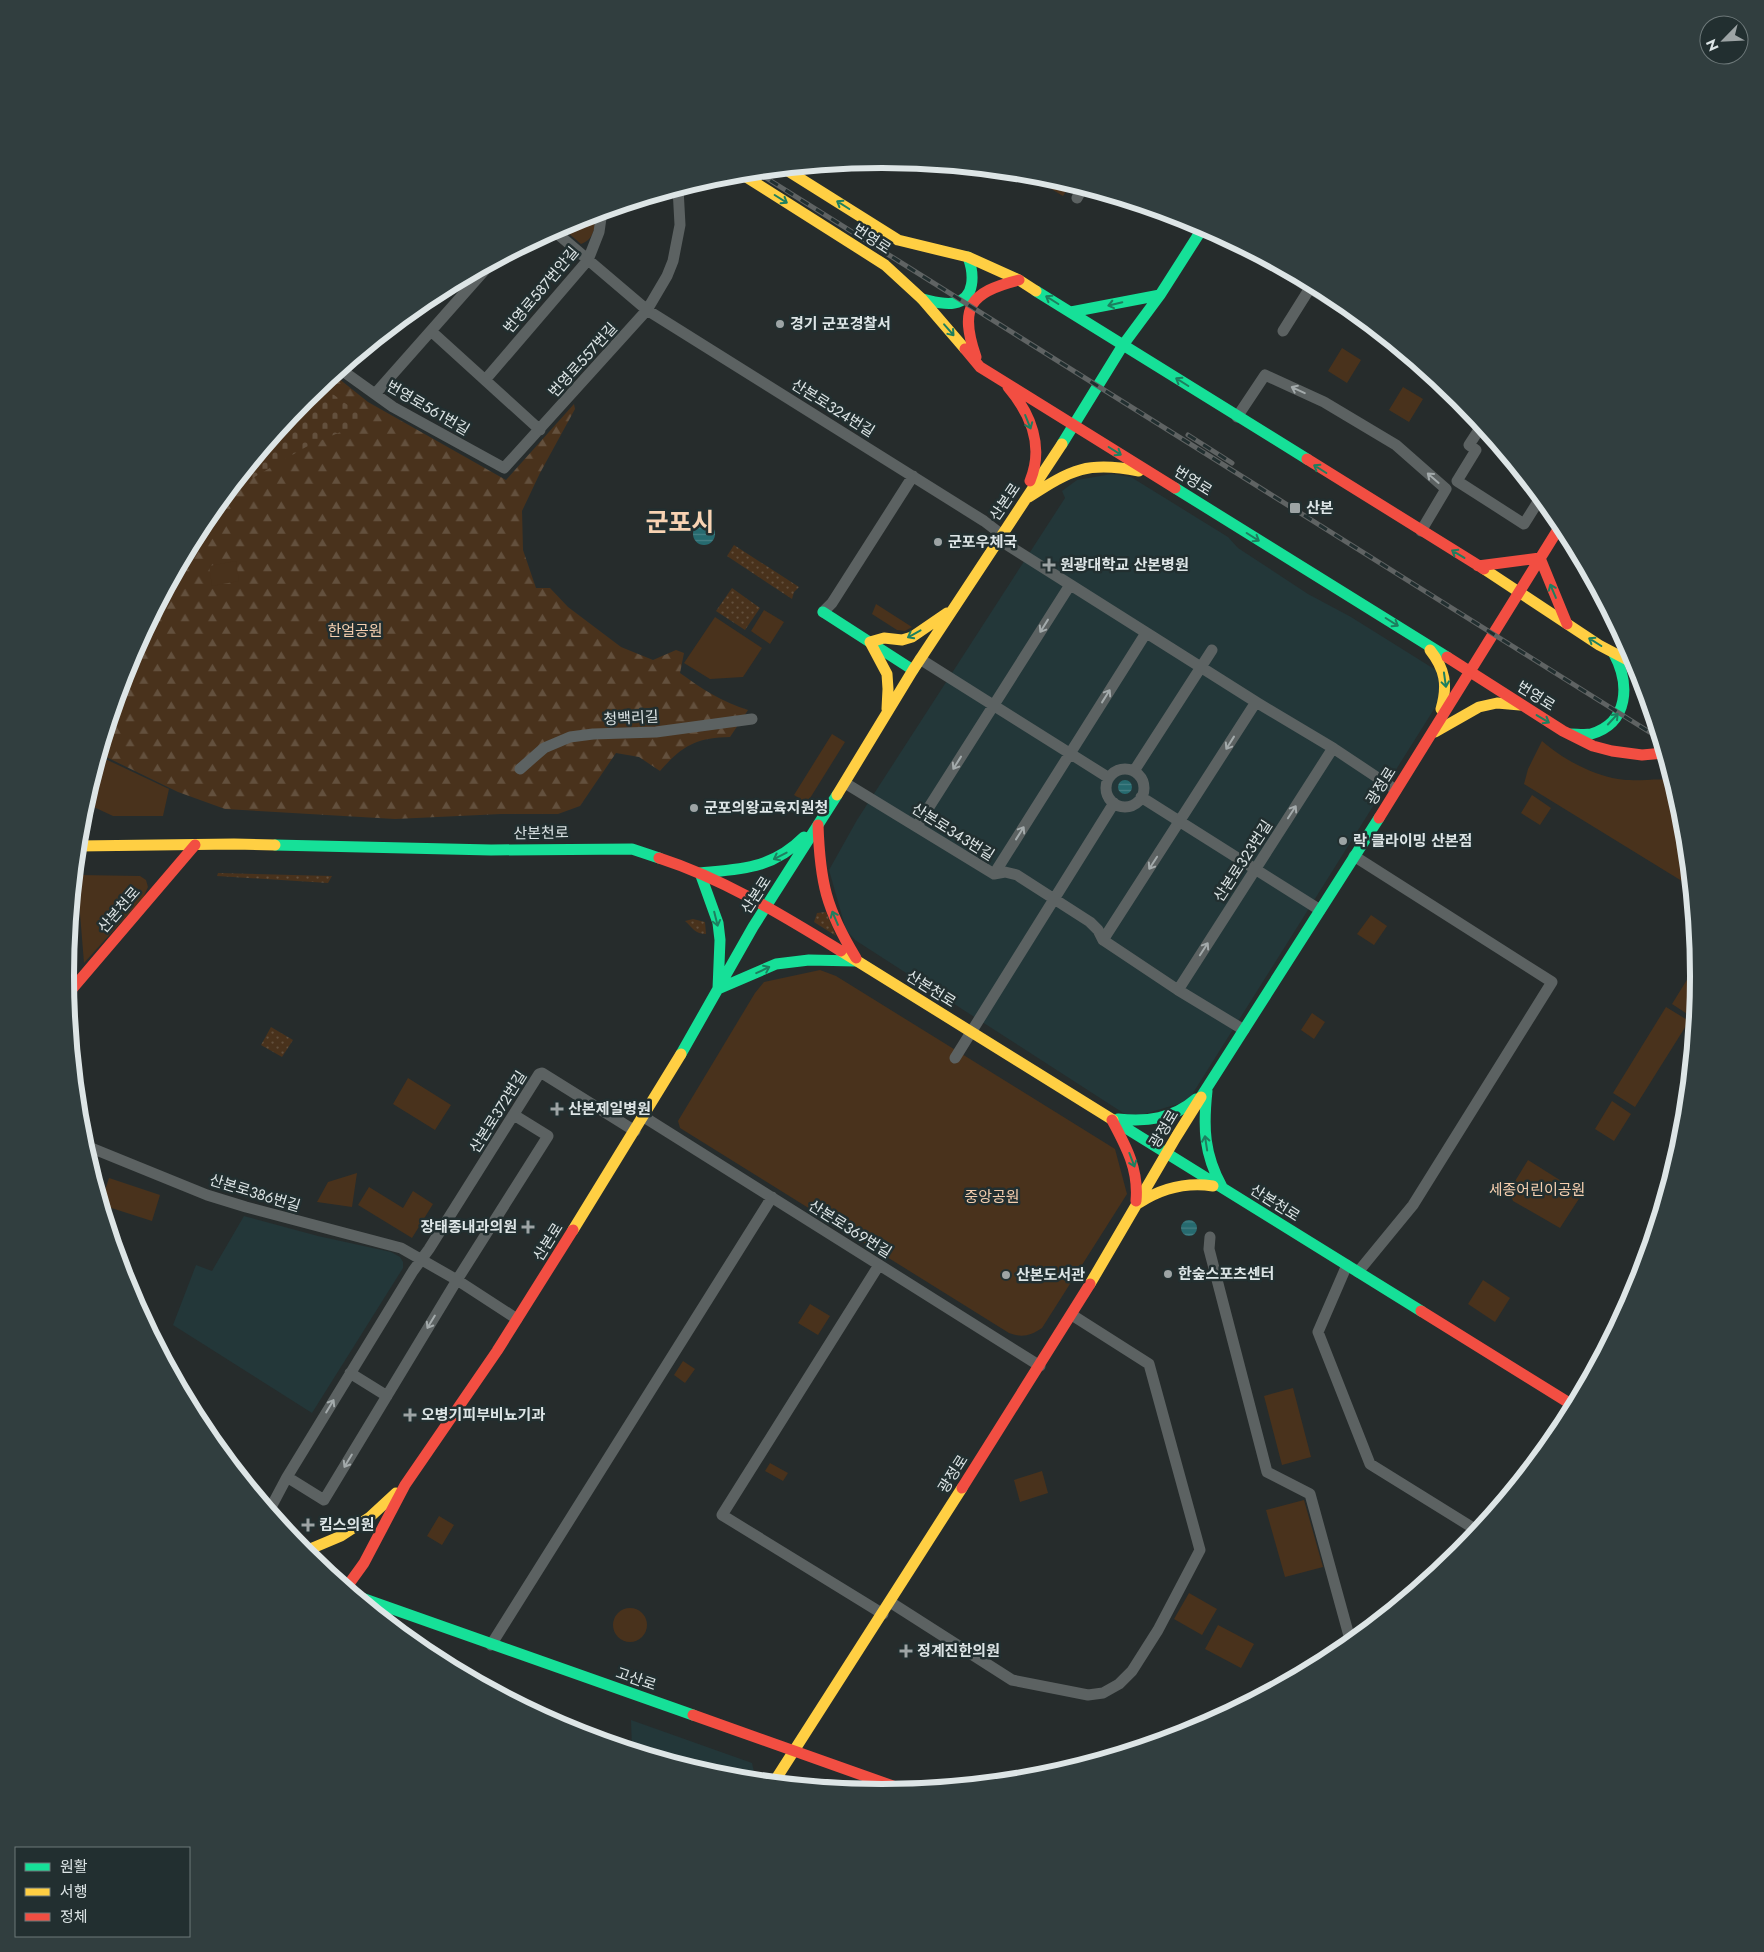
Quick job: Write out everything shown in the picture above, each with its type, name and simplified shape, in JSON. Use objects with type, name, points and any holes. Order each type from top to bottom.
[{"type":"street","name":"번영로","points":[[793,173],[898,240],[968,257],[1019,280],[1626,660]]},
{"type":"street","name":"번영로","points":[[750,179],[886,265],[922,299],[980,367],[1421,640],[1569,734],[1593,746],[1612,751],[1642,755],[1659,753]]},
{"type":"street","points":[[1076,198],[1080,192]]},
{"type":"street","name":"번영로557번길","points":[[504,468],[647,310],[667,276],[673,261],[680,225],[678,194]]},
{"type":"street","name":"번영로587번안길","points":[[485,380],[588,260],[599,232],[601,219]]},
{"type":"street","name":"산본로","points":[[349,1584],[364,1563],[405,1485],[517,1319],[636,1131],[767,905],[913,670],[1074,425],[1123,345],[1160,295],[1200,233]]},
{"type":"street","points":[[559,235],[647,310]]},
{"type":"street","points":[[922,299],[943,303],[958,302],[969,292],[974,280],[973,267],[968,257]]},
{"type":"street","points":[[375,394],[481,274]]},
{"type":"street","points":[[980,367],[970,341],[967,318],[972,302],[985,290],[1000,283],[1019,280]]},
{"type":"street","points":[[1283,331],[1309,290]]},
{"type":"street","points":[[1071,312],[1160,295]]},
{"type":"street","name":"산본로324번길","points":[[647,310],[913,476],[1000,536]]},
{"type":"street","points":[[431,331],[540,430]]},
{"type":"street","name":"번영로561번길","points":[[344,372],[393,407],[504,468]]},
{"type":"street","points":[[1237,417],[1265,375],[1324,402],[1396,445],[1446,489],[1421,531]]},
{"type":"street","points":[[1003,381],[1015,394],[1023,410],[1035,445],[1037,460],[1023,501]]},
{"type":"street","points":[[1478,430],[1469,445],[1476,450],[1457,481],[1524,524],[1537,503]]},
{"type":"street","points":[[1023,501],[1067,472],[1091,465],[1114,465],[1152,474]]},
{"type":"street","points":[[913,476],[832,603],[824,612],[913,670]]},
{"type":"street","name":"광정로","points":[[777,1777],[1072,1315],[1208,1087],[1432,734],[1469,671],[1557,531]]},
{"type":"street","points":[[1000,536],[1070,585],[1333,748],[1396,790]]},
{"type":"street","points":[[1478,566],[1540,558],[1567,624]]},
{"type":"street","points":[[917,826],[1070,585]]},
{"type":"street","points":[[870,642],[884,638],[902,640],[912,637],[952,609]]},
{"type":"street","points":[[994,874],[1146,633]]},
{"type":"street","points":[[1421,640],[1440,663],[1447,682],[1445,699],[1432,734]]},
{"type":"street","points":[[870,642],[877,659],[886,672],[889,692],[886,714]]},
{"type":"street","points":[[1134,772],[1212,650]]},
{"type":"street","points":[[1569,734],[1589,734],[1600,730],[1618,714],[1624,700],[1626,686],[1620,663],[1614,654]]},
{"type":"street","points":[[920,659],[1109,778]]},
{"type":"street","points":[[1103,940],[1256,702]]},
{"type":"street","points":[[1432,734],[1480,707],[1497,703],[1521,705]]},
{"type":"street","name":"청백리길","points":[[520,769],[544,748],[570,737],[593,734],[656,732],[752,719]]},
{"type":"street","name":"산본로323번길","points":[[1178,990],[1333,748]]},
{"type":"street","points":[[1121,770],[1134,772],[1142,781],[1143,792],[1141,798],[1129,806],[1120,806],[1114,803],[1107,792],[1109,778],[1121,770]]},
{"type":"street","name":"산본로343번길","points":[[845,782],[994,874],[1006,872],[1017,875],[1090,922],[1098,930],[1103,940],[1178,990],[1244,1030]]},
{"type":"street","points":[[1141,798],[1320,910]]},
{"type":"street","points":[[955,1058],[1114,803]]},
{"type":"street","points":[[818,825],[784,855],[746,868],[700,873],[718,923],[720,940],[718,989],[776,964],[790,961],[858,961]]},
{"type":"street","points":[[818,825],[820,864],[827,901],[840,931],[858,961]]},
{"type":"street","name":"산본천로","points":[[74,987],[195,845]]},
{"type":"street","name":"산본천로","points":[[85,846],[195,845],[491,850],[621,848],[646,853],[700,873],[767,905],[1568,1402]]},
{"type":"street","points":[[1354,856],[1552,982],[1413,1204],[1358,1272]]},
{"type":"street","name":"산본로372번길","points":[[421,1261],[539,1074],[542,1073],[636,1131]]},
{"type":"street","points":[[1111,1119],[1137,1122],[1165,1118],[1187,1108],[1208,1087]]},
{"type":"street","points":[[1208,1087],[1204,1139],[1211,1168],[1223,1188]]},
{"type":"street","points":[[287,1477],[324,1500],[456,1280],[548,1136],[514,1115]]},
{"type":"street","name":"산본로369번길","points":[[644,1117],[1040,1366]]},
{"type":"street","points":[[1111,1119],[1134,1162],[1139,1188],[1136,1206]]},
{"type":"street","name":"산본로386번길","points":[[92,1148],[207,1195],[246,1208],[401,1248],[517,1319]]},
{"type":"street","points":[[1136,1206],[1150,1196],[1184,1184],[1202,1183],[1223,1188]]},
{"type":"street","points":[[491,1644],[772,1197]]},
{"type":"street","points":[[1210,1237],[1209,1250],[1267,1472],[1310,1494],[1349,1635]]},
{"type":"street","points":[[272,1506],[287,1477],[412,1271],[421,1261]]},
{"type":"street","points":[[879,1265],[722,1515],[882,1614]]},
{"type":"street","points":[[1347,1265],[1318,1332],[1370,1464],[1473,1528]]},
{"type":"street","points":[[890,1602],[1012,1680],[1088,1695],[1102,1692],[1119,1684],[1132,1671],[1158,1630],[1200,1550],[1173,1449],[1149,1364],[1072,1315]]},
{"type":"street","points":[[350,1373],[387,1396]]},
{"type":"street","points":[[311,1549],[341,1536],[370,1517],[405,1485]]},
{"type":"street","name":"고산로","points":[[370,1601],[889,1784]]},
{"type":"street","points":[[391,1617],[406,1614]]},
{"type":"shaded area","points":[[1112,474],[1131,477],[1228,537],[1238,548],[1308,594],[1351,617],[1439,672],[1441,698],[1188,1101],[1131,1118],[855,940],[846,930],[829,870],[857,820],[1065,498],[1062,491],[1077,480]]},
{"type":"shaded area","points":[[244,1216],[318,1236],[391,1252],[400,1257],[403,1262],[403,1268],[312,1413],[173,1325],[196,1265],[212,1271]]},
{"type":"shaded area","points":[[631,1720],[752,1763],[754,1774],[724,1769],[673,1757],[632,1744]]},
{"type":"green space","points":[[1043,184],[1067,189],[1063,196]]},
{"type":"green space","points":[[595,221],[592,235],[586,242],[581,244],[567,232]]},
{"type":"green space","points":[[1342,348],[1361,360],[1347,383],[1328,371]]},
{"type":"green space","name":"한얼공원","points":[[338,378],[368,402],[506,480],[574,404],[575,409],[540,473],[522,511],[523,550],[536,588],[550,588],[568,607],[621,647],[653,660],[676,650],[684,653],[680,673],[712,694],[748,710],[730,737],[699,741],[683,749],[660,771],[639,757],[616,753],[580,806],[558,814],[501,814],[395,819],[225,809],[178,792],[104,756],[135,667],[157,619],[182,572],[210,527],[274,443],[310,404]]},
{"type":"green space","points":[[1403,387],[1423,399],[1409,422],[1389,410]]},
{"type":"green space","points":[[323,392],[334,395],[368,420],[306,447],[240,486],[274,443]]},
{"type":"green space","points":[[734,545],[799,587],[794,592],[792,599],[727,556]]},
{"type":"green space","points":[[236,561],[239,581],[212,586],[209,566]]},
{"type":"green space","points":[[732,588],[760,608],[745,630],[716,611]]},
{"type":"green space","points":[[876,604],[912,627],[905,631],[897,630],[872,614]]},
{"type":"green space","points":[[764,610],[784,622],[770,644],[751,631]]},
{"type":"green space","points":[[715,617],[762,648],[743,677],[710,679],[684,663]]},
{"type":"green space","points":[[832,734],[845,742],[807,803],[794,795]]},
{"type":"green space","points":[[1542,741],[1558,754],[1598,774],[1624,780],[1666,780],[1675,818],[1684,883],[1524,784],[1528,769]]},
{"type":"green space","points":[[104,758],[169,789],[163,816],[113,816],[92,806]]},
{"type":"green space","points":[[1532,795],[1551,808],[1540,825],[1521,813]]},
{"type":"green space","points":[[218,873],[332,876],[328,883],[217,876]]},
{"type":"green space","points":[[81,875],[140,876],[146,880],[148,887],[143,898],[84,963],[78,894]]},
{"type":"green space","points":[[826,912],[836,936],[814,922],[817,913]]},
{"type":"green space","points":[[1371,915],[1387,926],[1374,945],[1357,934]]},
{"type":"green space","points":[[693,919],[705,922],[706,934],[697,932],[685,921]]},
{"type":"green space","name":"중앙공원","points":[[820,970],[836,976],[1115,1149],[1127,1194],[1042,1328],[1038,1331],[1022,1336],[1009,1333],[680,1128],[678,1121],[755,993],[764,982]]},
{"type":"green space","points":[[1690,975],[1689,1015],[1672,1004]]},
{"type":"green space","points":[[1666,1007],[1689,1021],[1635,1107],[1613,1093]]},
{"type":"green space","points":[[1312,1013],[1325,1022],[1314,1039],[1301,1030]]},
{"type":"green space","points":[[271,1027],[293,1040],[282,1057],[261,1045]]},
{"type":"green space","points":[[408,1078],[451,1105],[435,1130],[393,1104]]},
{"type":"green space","points":[[1612,1101],[1631,1114],[1614,1141],[1595,1129]]},
{"type":"green space","name":"세종어린이공원","points":[[1528,1160],[1582,1194],[1560,1228],[1513,1201],[1509,1191]]},
{"type":"green space","points":[[357,1173],[352,1207],[317,1202],[328,1182]]},
{"type":"green space","points":[[109,1178],[160,1195],[152,1221],[108,1207],[104,1194]]},
{"type":"green space","points":[[369,1187],[403,1208],[413,1191],[433,1204],[412,1238],[358,1205]]},
{"type":"green space","points":[[1483,1280],[1510,1298],[1495,1322],[1468,1304]]},
{"type":"green space","points":[[810,1304],[830,1316],[818,1335],[798,1323]]},
{"type":"green space","points":[[683,1361],[695,1369],[685,1383],[674,1375]]},
{"type":"green space","points":[[1293,1388],[1311,1457],[1282,1465],[1264,1396]]},
{"type":"green space","points":[[770,1463],[788,1473],[783,1481],[765,1471]]},
{"type":"green space","points":[[1042,1471],[1048,1493],[1020,1502],[1014,1480]]},
{"type":"green space","points":[[1304,1500],[1323,1567],[1285,1577],[1266,1510]]},
{"type":"green space","points":[[439,1516],[454,1525],[442,1545],[427,1536]]},
{"type":"green space","points":[[1189,1593],[1217,1609],[1202,1635],[1174,1619]]},
{"type":"green space","points":[[630,1608],[637,1609],[642,1613],[646,1618],[646,1632],[642,1637],[637,1641],[630,1642],[623,1641],[618,1637],[614,1632],[613,1625],[614,1618],[618,1613],[623,1609]]},
{"type":"green space","points":[[1218,1625],[1254,1644],[1241,1668],[1205,1649]]},
{"type":"water","points":[[704,523],[712,526],[715,534],[712,542],[704,545],[696,542],[693,534],[696,526]]},
{"type":"water","points":[[1122,780],[1128,780],[1132,787],[1128,794],[1122,794],[1118,790],[1118,784]]},
{"type":"water","points":[[1186,1220],[1192,1220],[1197,1225],[1195,1234],[1186,1236],[1181,1231],[1181,1225]]},
{"type":"railway","points":[[764,177],[1653,734]]},
{"type":"railway","points":[[1188,435],[1232,463]]},
{"type":"traffic: fast","points":[[1062,444],[1123,345],[1160,295],[1200,233]]},
{"type":"traffic: fast","points":[[922,299],[938,303],[961,301],[970,291],[972,278],[968,257]]},
{"type":"traffic: fast","points":[[1036,291],[1307,459]]},
{"type":"traffic: fast","points":[[1071,312],[1160,295]]},
{"type":"traffic: fast","points":[[1175,488],[1447,657]]},
{"type":"traffic: fast","points":[[823,612],[913,670]]},
{"type":"traffic: fast","points":[[1571,734],[1591,734],[1604,729],[1619,712],[1624,690],[1619,666],[1614,654]]},
{"type":"traffic: fast","points":[[681,1054],[753,927],[837,795]]},
{"type":"traffic: fast","points":[[1201,1097],[1379,818]]},
{"type":"traffic: fast","points":[[804,837],[780,856],[756,866],[700,873],[718,923],[720,940],[718,989],[776,964],[809,960],[856,961]]},
{"type":"traffic: fast","points":[[275,845],[491,850],[632,849],[659,858]]},
{"type":"traffic: fast","points":[[1207,1091],[1206,1140],[1208,1152],[1222,1187]]},
{"type":"traffic: fast","points":[[1118,1119],[1139,1120],[1159,1118],[1178,1111],[1196,1099]]},
{"type":"traffic: fast","points":[[1113,1120],[1421,1311]]},
{"type":"traffic: fast","points":[[370,1601],[693,1715]]},
{"type":"traffic: slow","points":[[792,173],[898,240],[968,257],[1019,280],[1036,291]]},
{"type":"traffic: slow","points":[[750,179],[885,265],[922,299],[965,349]]},
{"type":"traffic: slow","points":[[837,795],[913,670],[1062,444]]},
{"type":"traffic: slow","points":[[1029,497],[1069,474],[1093,467],[1139,471]]},
{"type":"traffic: slow","points":[[1484,569],[1599,645],[1625,659]]},
{"type":"traffic: slow","points":[[887,709],[887,674],[870,642],[884,638],[902,640],[912,637],[947,613]]},
{"type":"traffic: slow","points":[[1430,650],[1439,664],[1444,678],[1445,685],[1441,709]]},
{"type":"traffic: slow","points":[[1435,732],[1479,707],[1497,703],[1520,705]]},
{"type":"traffic: slow","points":[[85,846],[275,845]]},
{"type":"traffic: slow","points":[[841,951],[1113,1120]]},
{"type":"traffic: slow","points":[[573,1230],[681,1054]]},
{"type":"traffic: slow","points":[[1090,1284],[1201,1097]]},
{"type":"traffic: slow","points":[[1139,1203],[1156,1193],[1174,1187],[1193,1185],[1213,1186]]},
{"type":"traffic: slow","points":[[777,1777],[962,1488]]},
{"type":"traffic: slow","points":[[311,1549],[341,1536],[370,1517],[396,1493]]},
{"type":"traffic: jam","points":[[976,357],[969,326],[969,314],[972,305],[989,290],[1019,280]]},
{"type":"traffic: jam","points":[[965,349],[980,367],[1175,488]]},
{"type":"traffic: jam","points":[[1008,387],[1023,408],[1033,431],[1036,456],[1030,481]]},
{"type":"traffic: jam","points":[[1307,459],[1484,569]]},
{"type":"traffic: jam","points":[[1379,818],[1557,531]]},
{"type":"traffic: jam","points":[[1478,566],[1540,558],[1567,624]]},
{"type":"traffic: jam","points":[[1447,657],[1563,731],[1593,746],[1642,755],[1659,753]]},
{"type":"traffic: jam","points":[[818,825],[826,894],[838,925],[856,958]]},
{"type":"traffic: jam","points":[[74,987],[195,845]]},
{"type":"traffic: jam","points":[[659,858],[730,887],[775,911],[841,951]]},
{"type":"traffic: jam","points":[[1112,1120],[1127,1149],[1133,1169],[1136,1201]]},
{"type":"traffic: jam","points":[[349,1584],[364,1563],[405,1485],[497,1351],[573,1230]]},
{"type":"traffic: jam","points":[[962,1488],[1090,1284]]},
{"type":"traffic: jam","points":[[1421,1311],[1568,1402]]},
{"type":"traffic: jam","points":[[693,1715],[887,1784]]},
{"type":"place","name":"경기 군포경찰서","points":[[780,324]]},
{"type":"place","name":"산본","points":[[1295,508]]},
{"type":"place","name":"군포우체국","points":[[938,542]]},
{"type":"place","name":"원광대학교 산본병원","points":[[1049,565]]},
{"type":"place","name":"군포의왕교육지원청","points":[[694,808]]},
{"type":"place","name":"락 클라이밍 산본점","points":[[1343,841]]},
{"type":"place","name":"산본제일병원","points":[[557,1109]]},
{"type":"place","name":"장태종내과의원","points":[[528,1227]]},
{"type":"place","name":"한숲스포츠센터","points":[[1168,1274]]},
{"type":"place","name":"산본도서관","points":[[1006,1275]]},
{"type":"place","name":"오병기피부비뇨기과","points":[[410,1415]]},
{"type":"place","name":"킴스의원","points":[[308,1525]]},
{"type":"place","name":"정계진한의원","points":[[906,1651]]},
{"type":"district","name":"군포시","points":[[680,522]]}]
